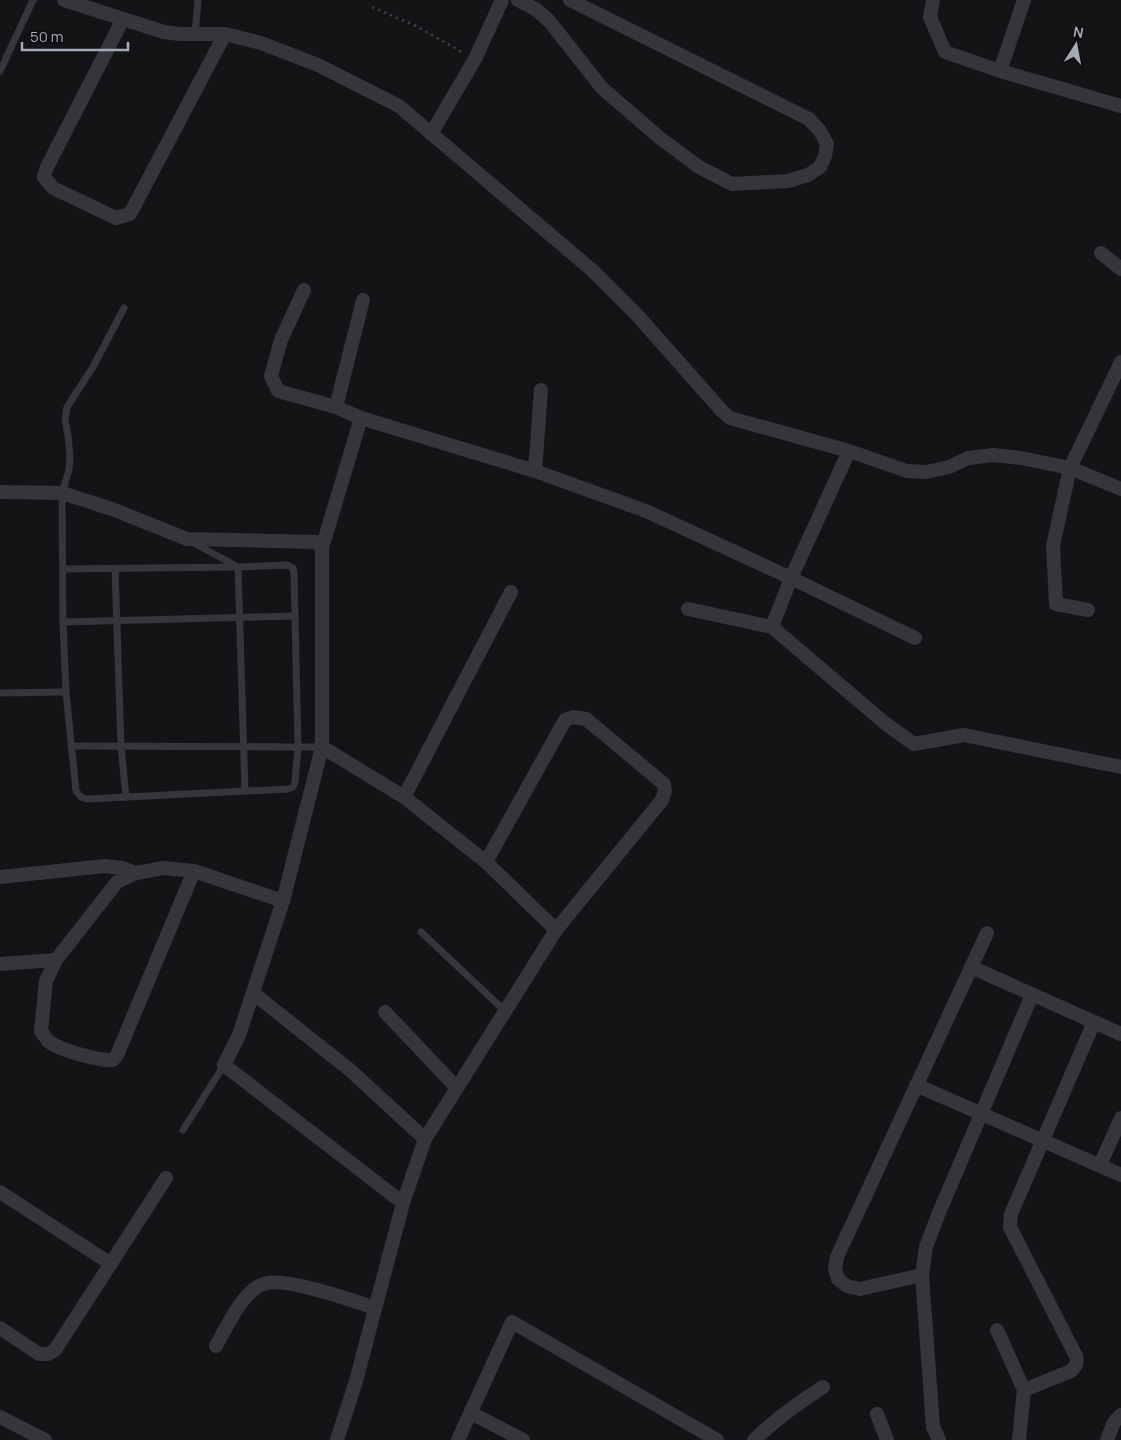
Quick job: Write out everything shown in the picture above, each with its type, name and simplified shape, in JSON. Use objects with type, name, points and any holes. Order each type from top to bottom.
[{"type":"street","points":[[64,0],[164,32],[225,34],[260,43],[318,66],[399,106],[593,271],[638,316],[730,418],[849,451],[907,471],[926,472],[949,467],[968,458],[993,455],[1020,458],[1070,468],[1121,489]]},
{"type":"street","points":[[431,134],[475,59],[502,0]]},
{"type":"street","points":[[518,0],[537,10],[550,22],[602,88],[660,138],[699,167],[732,184],[752,184],[788,181],[808,175],[820,167],[827,144],[820,131],[809,120],[570,0]]},
{"type":"street","points":[[933,0],[930,17],[944,52],[1000,71],[1121,106]]},
{"type":"street","points":[[1000,71],[1024,0]]},
{"type":"street","points":[[123,19],[47,167],[44,177],[53,188],[116,218],[130,214],[225,34]]},
{"type":"street","points":[[1102,253],[1121,269]]},
{"type":"street","points":[[304,290],[281,340],[271,376],[278,390],[336,407],[361,418],[535,471],[646,511],[915,638]]},
{"type":"street","points":[[336,407],[363,300]]},
{"type":"street","points":[[1088,610],[1056,604],[1053,546],[1070,468],[1121,362]]},
{"type":"street","points":[[535,471],[541,390]]},
{"type":"street","points":[[361,418],[322,548],[322,747],[283,901],[239,1035],[224,1065],[402,1203]]},
{"type":"street","points":[[772,627],[791,578],[849,451]]},
{"type":"street","points":[[0,492],[62,493],[112,509],[187,540],[316,542],[322,548]]},
{"type":"street","points":[[404,796],[511,592]]},
{"type":"street","points":[[688,609],[772,627],[886,724],[914,744],[964,735],[1121,767]]},
{"type":"street","points":[[337,1440],[356,1381],[402,1203],[425,1139],[556,930],[662,800],[665,791],[664,784],[586,719],[573,717],[565,720],[486,862]]},
{"type":"street","points":[[322,747],[404,796],[486,862],[556,930]]},
{"type":"street","points":[[0,878],[105,866],[122,868],[136,873]]},
{"type":"street","points":[[194,871],[113,1060],[105,1061],[62,1048],[49,1041],[41,1031],[46,981],[56,960],[117,882],[136,873],[163,868],[194,871],[283,901]]},
{"type":"street","points":[[922,1275],[860,1289],[847,1286],[838,1279],[834,1269],[837,1257],[987,933]]},
{"type":"street","points":[[0,964],[56,960]]},
{"type":"street","points":[[971,967],[1121,1034]]},
{"type":"street","points":[[252,993],[350,1070],[425,1139]]},
{"type":"street","points":[[939,1440],[933,1427],[922,1275],[926,1247],[1032,995]]},
{"type":"street","points":[[385,1012],[457,1088]]},
{"type":"street","points":[[1024,1390],[1071,1371],[1077,1362],[1076,1356],[1010,1227],[1011,1214],[1094,1022]]},
{"type":"street","points":[[916,1085],[1042,1142],[1121,1175]]},
{"type":"street","points":[[1100,1165],[1121,1118]]},
{"type":"street","points":[[0,1328],[40,1354],[48,1354],[55,1350],[166,1178]]},
{"type":"street","points":[[0,1192],[111,1264]]},
{"type":"street","points":[[216,1346],[240,1304],[250,1292],[265,1283],[280,1282],[331,1294],[376,1308]]},
{"type":"street","points":[[458,1440],[512,1322],[717,1440]]},
{"type":"street","points":[[996,1330],[1024,1390],[1019,1440]]},
{"type":"street","points":[[754,1440],[770,1424],[823,1387]]},
{"type":"street","points":[[471,1413],[523,1440]]},
{"type":"street","points":[[877,1414],[887,1440]]},
{"type":"street","points":[[1107,1440],[1114,1422],[1121,1414]]},
{"type":"street","points":[[0,1417],[45,1440]]},
{"type":"lane","points":[[0,71],[33,0]]},
{"type":"lane","points":[[195,34],[198,0]]},
{"type":"lane","points":[[63,569],[287,565],[293,568],[298,747],[295,782],[291,789],[87,799],[81,797],[76,791],[66,692],[63,622],[62,493],[69,470],[68,435],[65,420],[67,407],[93,366],[124,308]]},
{"type":"lane","points":[[187,540],[238,567]]},
{"type":"lane","points":[[238,567],[245,791]]},
{"type":"lane","points":[[115,568],[121,746],[126,797]]},
{"type":"lane","points":[[63,622],[295,616]]},
{"type":"lane","points":[[0,693],[66,692]]},
{"type":"lane","points":[[71,746],[322,747]]},
{"type":"lane","points":[[421,932],[505,1012]]},
{"type":"lane","points":[[184,1130],[224,1065]]},
{"type":"path","points":[[372,7],[416,26],[475,59]]}]
